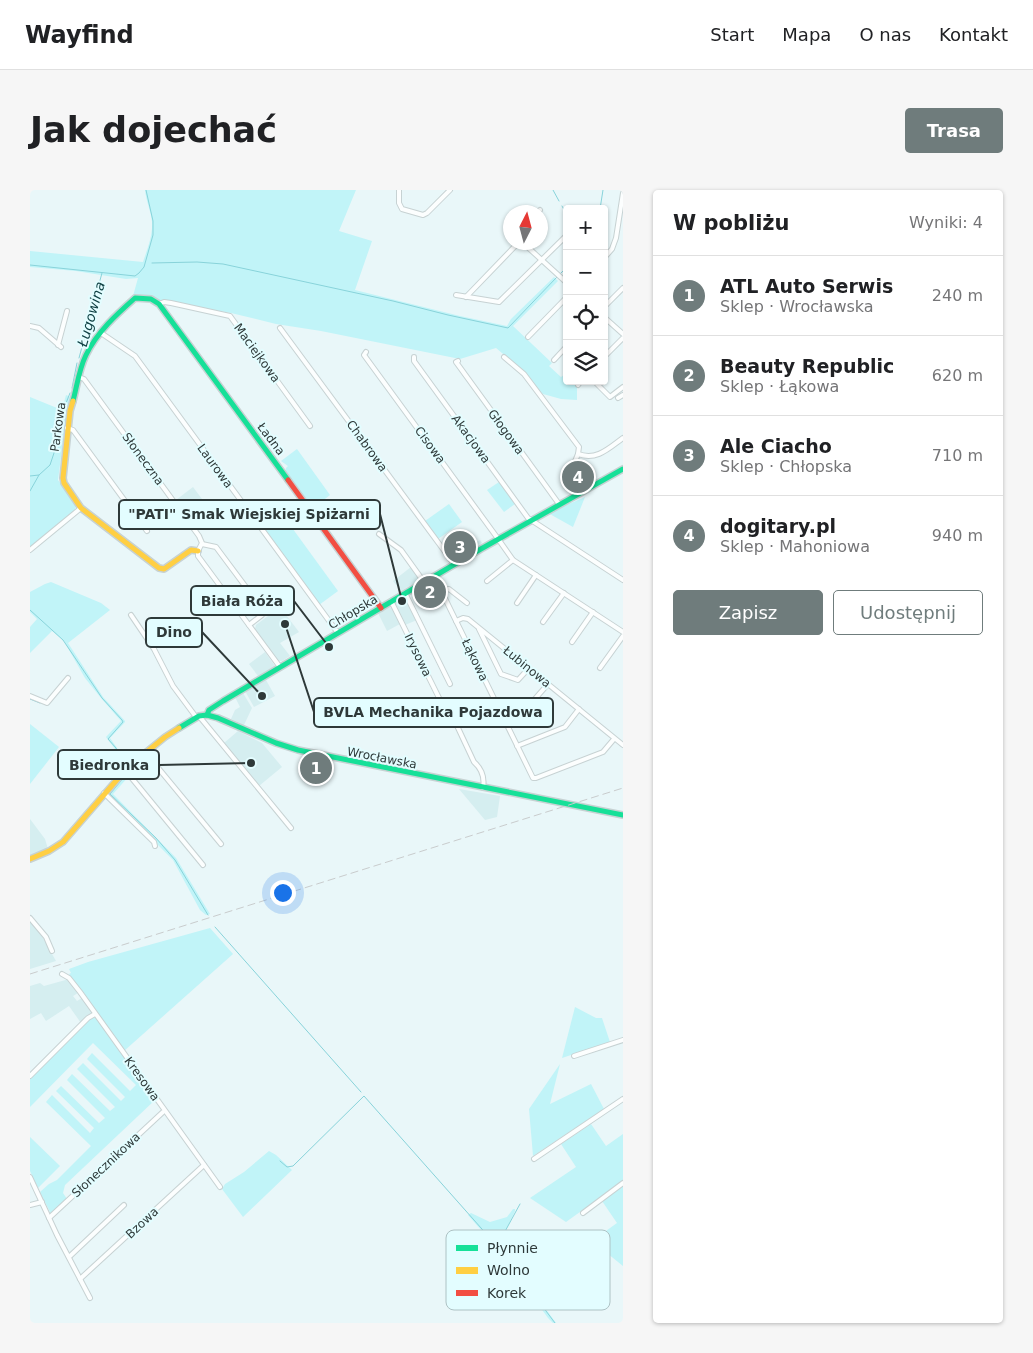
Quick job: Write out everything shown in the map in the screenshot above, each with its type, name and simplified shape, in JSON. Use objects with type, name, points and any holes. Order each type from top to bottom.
[{"type":"street","points":[[399,190],[399,203],[402,209],[423,215],[450,190]]},
{"type":"street","points":[[608,254],[616,238],[623,193]]},
{"type":"street","points":[[456,294],[499,302],[563,238]]},
{"type":"street","points":[[466,297],[513,250]]},
{"type":"street","points":[[529,250],[563,280]]},
{"type":"street","points":[[608,304],[623,288]]},
{"type":"street","name":"Parkowa","points":[[159,304],[151,299],[135,298],[115,316],[85,356],[78,376],[67,428],[63,478],[64,483],[81,508],[161,569],[169,566],[191,550],[198,551]]},
{"type":"street","points":[[528,337],[563,301]]},
{"type":"street","name":"Maciejkowa","points":[[159,304],[164,302],[171,303],[230,316],[310,426]]},
{"type":"street","name":"Ładna","points":[[159,304],[381,608]]},
{"type":"street","points":[[30,326],[39,328],[60,346],[66,311]]},
{"type":"street","points":[[608,321],[623,336],[608,353]]},
{"type":"street","name":"Chabrowa","points":[[280,328],[454,564]]},
{"type":"street","name":"Laurowa","points":[[101,333],[135,356],[338,633]]},
{"type":"street","points":[[554,360],[563,350]]},
{"type":"street","name":"Cisowa","points":[[366,352],[364,355],[513,560]]},
{"type":"street","name":"Akacjowa","points":[[414,357],[414,361],[531,520]]},
{"type":"street","points":[[504,357],[524,374],[579,447],[567,481],[576,494]]},
{"type":"street","name":"Głogowa","points":[[458,360],[456,362],[559,504]]},
{"type":"street","name":"Słoneczna","points":[[78,376],[84,379],[107,410],[199,536],[202,544]]},
{"type":"street","points":[[598,385],[610,396],[623,387]]},
{"type":"street","points":[[618,398],[623,395]]},
{"type":"street","points":[[67,428],[73,430],[147,531]]},
{"type":"street","points":[[578,454],[597,456],[623,438]]},
{"type":"street","name":"Chłopska","points":[[207,715],[211,708],[391,601],[576,494],[623,469]]},
{"type":"street","points":[[30,550],[81,508]]},
{"type":"street","points":[[531,520],[623,580]]},
{"type":"street","points":[[379,534],[401,550],[424,582]]},
{"type":"street","points":[[249,625],[262,615],[263,610],[216,547],[202,544],[198,551],[198,556],[280,667]]},
{"type":"street","points":[[487,581],[513,560],[623,632]]},
{"type":"street","points":[[516,603],[536,575]]},
{"type":"street","name":"Łąkowa","points":[[434,576],[532,777],[538,778],[603,752],[614,738]]},
{"type":"street","points":[[441,591],[449,589],[467,603]]},
{"type":"street","points":[[405,593],[450,684]]},
{"type":"street","points":[[543,622],[564,593]]},
{"type":"street","name":"Irysowa","points":[[391,601],[446,712],[452,715],[474,762],[484,778],[483,788]]},
{"type":"street","points":[[572,642],[593,612]]},
{"type":"street","points":[[131,615],[154,649],[173,686],[291,828]]},
{"type":"street","name":"Łubinowa","points":[[456,621],[466,618],[623,745]]},
{"type":"street","name":"Łubinowa","points":[[478,627],[502,675],[519,679],[529,668]]},
{"type":"street","points":[[600,668],[623,636]]},
{"type":"street","points":[[30,696],[47,703],[68,678]]},
{"type":"street","points":[[501,712],[534,700],[548,684]]},
{"type":"street","points":[[517,746],[565,727],[579,709]]},
{"type":"street","points":[[30,860],[49,851],[69,836],[104,793],[145,752],[198,717],[207,715]]},
{"type":"street","name":"Wrocławska","points":[[207,715],[298,750],[623,815]]},
{"type":"street","points":[[145,752],[221,844]]},
{"type":"street","points":[[128,767],[130,776],[202,865]]},
{"type":"street","points":[[104,793],[154,842],[155,846]]},
{"type":"street","points":[[30,918],[46,937],[52,951]]},
{"type":"street","name":"Kresowa","points":[[62,974],[69,978],[220,1187]]},
{"type":"street","points":[[30,1076],[88,1018],[95,1014]]},
{"type":"street","points":[[574,1056],[623,1040]]},
{"type":"street","points":[[534,1159],[623,1099]]},
{"type":"street","name":"Słonecznikowa","points":[[49,1218],[163,1112]]},
{"type":"street","name":"Bzowa","points":[[80,1279],[204,1166]]},
{"type":"street","points":[[30,1177],[90,1298]]},
{"type":"street","points":[[583,1213],[623,1183]]},
{"type":"street","points":[[30,1205],[42,1202]]},
{"type":"street","points":[[69,1257],[124,1205]]},
{"type":"shaded area","points":[[145,190],[356,190],[339,231],[372,241],[355,290],[507,326],[511,319],[554,277],[558,281],[513,326],[552,363],[549,366],[561,377],[563,376],[563,385],[575,385],[577,387],[577,400],[561,399],[543,394],[533,385],[526,373],[496,348],[460,359],[321,331],[276,324],[231,313],[133,296],[138,278],[126,279],[76,271],[30,267],[30,251],[143,262],[152,232]]},
{"type":"shaded area","points":[[66,395],[71,397],[67,410],[58,480],[76,505],[75,511],[30,548],[30,397],[62,410]]},
{"type":"shaded area","points":[[297,449],[330,495],[312,509],[285,472],[288,466],[281,461]]},
{"type":"shaded area","points":[[499,482],[515,504],[504,512],[487,490]]},
{"type":"shaded area","points":[[193,487],[202,499],[185,511],[176,500]]},
{"type":"shaded area","points":[[585,497],[573,527],[548,513]]},
{"type":"shaded area","points":[[274,503],[338,591],[319,605],[255,517]]},
{"type":"shaded area","points":[[449,504],[462,522],[438,539],[425,521]]},
{"type":"shaded area","points":[[470,532],[477,542],[480,540],[482,543],[479,545],[477,543],[456,559],[452,558],[446,550]]},
{"type":"shaded area","points":[[411,567],[419,578],[418,581],[401,591],[393,581]]},
{"type":"shaded area","points":[[51,582],[101,603],[110,610],[68,643],[103,697],[125,721],[110,738],[125,766],[123,768],[115,749],[106,737],[121,721],[85,678],[64,641],[52,631],[30,653],[30,627],[37,619],[30,612],[30,592]]},
{"type":"shaded area","points":[[403,599],[407,600],[417,620],[405,625],[395,604]]},
{"type":"shaded area","points":[[280,607],[299,632],[280,643],[290,656],[282,661],[278,661],[255,629],[256,625]]},
{"type":"shaded area","points":[[389,607],[392,608],[400,624],[387,631],[378,613]]},
{"type":"shaded area","points":[[265,652],[275,666],[258,676],[249,664]]},
{"type":"shaded area","points":[[266,680],[275,696],[254,707],[245,691]]},
{"type":"shaded area","points":[[243,693],[252,708],[244,725],[231,719],[235,710],[240,707],[235,697]]},
{"type":"shaded area","points":[[30,724],[59,747],[30,784]]},
{"type":"shaded area","points":[[238,731],[262,743],[282,767],[259,786],[224,743]]},
{"type":"shaded area","points":[[308,757],[325,760],[320,783],[306,767]]},
{"type":"shaded area","points":[[127,771],[129,776],[113,794],[176,858],[210,914],[206,915],[200,910],[173,860],[107,794]]},
{"type":"shaded area","points":[[459,789],[500,796],[497,817],[485,820]]},
{"type":"shaded area","points":[[30,819],[45,839],[48,849],[30,855]]},
{"type":"shaded area","points":[[30,921],[40,933],[56,961],[30,969]]},
{"type":"shaded area","points":[[210,928],[233,954],[124,1051],[69,974],[71,973],[69,969]]},
{"type":"shaded area","points":[[69,979],[78,993],[73,996],[77,1001],[82,998],[92,1012],[91,1014],[81,1023],[69,1006],[46,1021],[41,1013],[30,1019],[30,986],[40,983],[44,986]]},
{"type":"shaded area","points":[[575,1007],[596,1018],[602,1018],[610,1042],[562,1058]]},
{"type":"shaded area","points":[[92,1017],[96,1018],[155,1100],[65,1185],[63,1193],[67,1199],[51,1214],[40,1192],[57,1180],[91,1146],[46,1102],[52,1095],[90,1133],[94,1128],[56,1091],[61,1086],[99,1123],[105,1118],[67,1080],[72,1074],[110,1111],[115,1107],[77,1069],[83,1063],[121,1101],[125,1097],[87,1059],[92,1053],[130,1091],[136,1085],[93,1043],[30,1107],[30,1078]]},
{"type":"shaded area","points":[[560,1064],[550,1104],[591,1084],[604,1109],[533,1156],[529,1109]]},
{"type":"shaded area","points":[[591,1124],[606,1146],[623,1134],[623,1181],[566,1222],[530,1198],[576,1167],[561,1144]]},
{"type":"shaded area","points":[[30,1137],[60,1166],[38,1188],[30,1171]]},
{"type":"shaded area","points":[[269,1151],[292,1170],[243,1217],[222,1189],[225,1184],[244,1172]]},
{"type":"shaded area","points":[[623,1184],[623,1266],[610,1256],[610,1230],[607,1230],[617,1223],[602,1201]]},
{"type":"shaded area","points":[[515,1209],[506,1230],[481,1230],[468,1215],[471,1213],[490,1222],[507,1217]]},
{"type":"shaded area","points":[[542,1310],[546,1310],[556,1323],[553,1323]]},
{"type":"waterway","name":"Ługowina","points":[[30,265],[135,276],[144,267],[153,235],[153,221],[146,190]]},
{"type":"waterway","points":[[553,190],[559,201]]},
{"type":"waterway","points":[[601,205],[603,190]]},
{"type":"waterway","points":[[152,263],[197,262],[223,264],[508,328],[557,277]]},
{"type":"waterway","points":[[560,274],[563,271]]},
{"type":"waterway","name":"Ługowina","points":[[79,358],[102,273]]},
{"type":"waterway","name":"Ługowina","points":[[72,388],[77,363]]},
{"type":"waterway","name":"Ługowina","points":[[30,476],[39,475],[50,465],[54,453],[55,431],[70,393]]},
{"type":"waterway","points":[[30,491],[39,475]]},
{"type":"waterway","points":[[30,610],[63,640],[102,698],[122,720],[123,722],[108,739],[116,748],[124,767]]},
{"type":"waterway","points":[[30,699],[40,703]]},
{"type":"waterway","points":[[162,743],[170,737]]},
{"type":"waterway","points":[[156,748],[159,745]]},
{"type":"waterway","points":[[149,753],[154,749]]},
{"type":"waterway","points":[[130,769],[145,756]]},
{"type":"waterway","points":[[126,772],[125,776],[110,794],[156,838],[175,860],[208,915]]},
{"type":"waterway","points":[[215,927],[361,1092]]},
{"type":"waterway","points":[[280,1161],[287,1167],[293,1166],[364,1096],[483,1230]]},
{"type":"waterway","points":[[506,1230],[520,1204]]},
{"type":"waterway","points":[[545,1310],[555,1323]]},
{"type":"railway","points":[[30,974],[623,788]]},
{"type":"traffic: fast","points":[[73,401],[84,360],[102,331],[135,298],[151,299],[159,304],[288,480]]},
{"type":"traffic: fast","points":[[207,715],[209,710],[223,701],[472,554],[623,469]]},
{"type":"traffic: fast","points":[[179,728],[199,716],[207,715],[298,750],[623,815]]},
{"type":"traffic: slow","points":[[73,401],[70,411],[63,478],[64,483],[81,508],[159,568],[164,569],[191,550],[198,551]]},
{"type":"traffic: slow","points":[[30,859],[49,851],[63,842],[128,767],[179,728]]},
{"type":"traffic: jam","points":[[288,480],[381,608]]},
{"type":"place","name":"dogitary.pl","points":[[578,477]]},
{"type":"place","name":"Ale Ciacho","points":[[460,547]]},
{"type":"place","name":"Beauty Republic","points":[[430,592]]},
{"type":"place","name":"\"PATI\" Smak Wiejskiej Spiżarni","points":[[402,601]]},
{"type":"place","name":"BVLA Mechanika Pojazdowa","points":[[285,624]]},
{"type":"place","name":"Biała Róża","points":[[329,647]]},
{"type":"place","name":"Dino","points":[[262,696]]},
{"type":"place","name":"Biedronka","points":[[251,763]]},
{"type":"place","name":"ATL Auto Serwis","points":[[316,768]]}]
